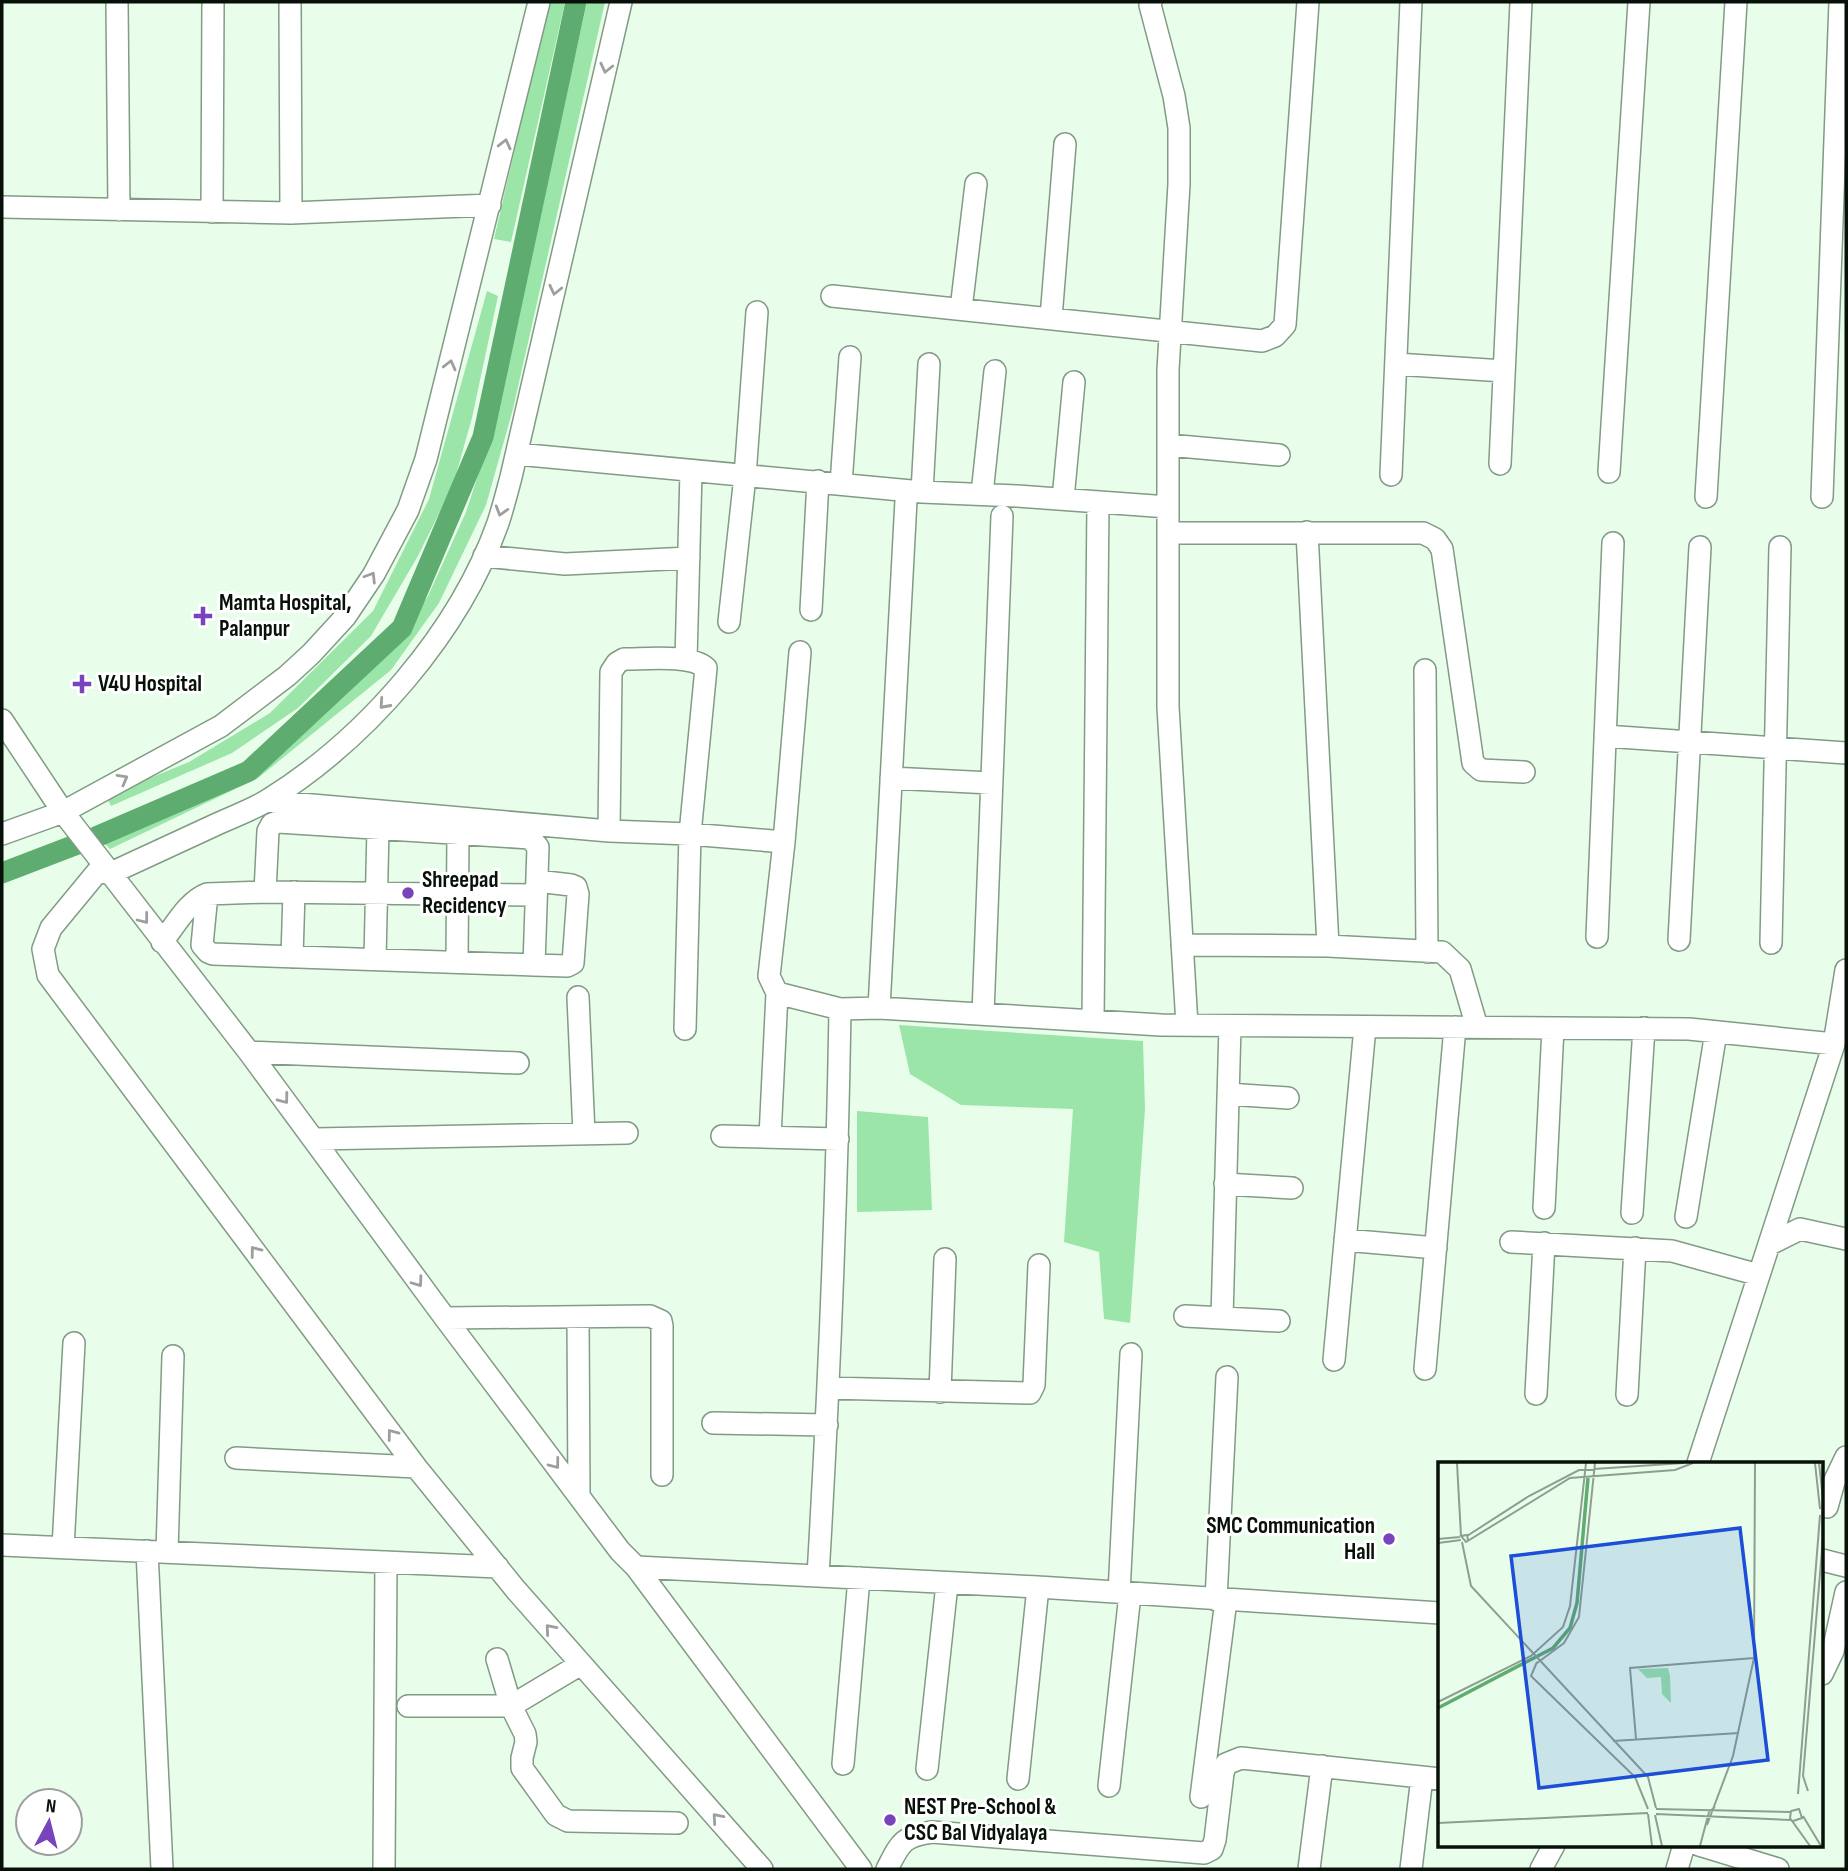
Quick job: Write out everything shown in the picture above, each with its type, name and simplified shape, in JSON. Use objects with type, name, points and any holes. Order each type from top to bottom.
[{"type":"street","points":[[117,2],[119,210]]},
{"type":"street","points":[[212,212],[213,2]]},
{"type":"street","points":[[290,2],[291,213]]},
{"type":"street","points":[[2,834],[69,818],[221,726],[287,676],[345,617],[408,510],[417,485],[490,205],[539,2]]},
{"type":"street","points":[[621,2],[517,454],[497,523],[484,555],[447,624],[412,672],[342,746],[266,802],[106,869],[51,928],[43,949],[48,975],[416,1467],[581,1664],[762,1869]]},
{"type":"street","points":[[1151,2],[1179,128],[1169,331],[1168,706],[1187,1026]]},
{"type":"street","points":[[832,296],[1262,341],[1275,336],[1285,325],[1308,2]]},
{"type":"street","points":[[1391,475],[1411,2]]},
{"type":"street","points":[[1500,464],[1521,2]]},
{"type":"street","points":[[1609,472],[1639,2]]},
{"type":"street","points":[[1706,497],[1736,2]]},
{"type":"street","points":[[1822,496],[1840,2]]},
{"type":"street","points":[[1051,318],[1065,144]]},
{"type":"street","points":[[961,309],[976,184]]},
{"type":"street","points":[[2,207],[291,213],[490,205]]},
{"type":"street","points":[[729,622],[745,476],[757,312]]},
{"type":"street","points":[[841,484],[850,357]]},
{"type":"street","points":[[879,1008],[891,778],[914,496],[929,364]]},
{"type":"street","points":[[1396,364],[1504,371]]},
{"type":"street","points":[[982,494],[995,371]]},
{"type":"street","points":[[1063,499],[1074,382]]},
{"type":"street","points":[[1168,445],[1279,455]]},
{"type":"street","points":[[517,454],[691,472],[818,481],[914,496],[982,494],[1168,507]]},
{"type":"street","points":[[686,660],[691,472]]},
{"type":"street","points":[[811,610],[818,481]]},
{"type":"street","points":[[1093,1021],[1098,502]]},
{"type":"street","points":[[983,1014],[1002,516]]},
{"type":"street","points":[[1307,532],[1328,946]]},
{"type":"street","points":[[1168,533],[1423,533],[1435,539],[1441,549],[1473,763],[1481,770],[1524,772]]},
{"type":"street","points":[[1597,937],[1613,543]]},
{"type":"street","points":[[1679,940],[1700,547]]},
{"type":"street","points":[[1771,943],[1780,547]]},
{"type":"street","points":[[484,555],[565,565],[689,558]]},
{"type":"street","points":[[770,1137],[777,993],[769,976],[784,842],[800,652]]},
{"type":"street","points":[[609,831],[611,672],[617,663],[624,659],[700,662],[706,668],[690,834],[685,1029]]},
{"type":"street","points":[[1425,670],[1427,952]]},
{"type":"street","points":[[2,720],[89,847],[249,1052],[444,1318],[620,1551],[636,1567],[861,1869]]},
{"type":"street","points":[[1605,736],[1846,753]]},
{"type":"street","points":[[891,778],[992,783]]},
{"type":"street","points":[[266,802],[609,831],[784,842]]},
{"type":"street","points":[[265,892],[268,831],[272,824],[278,822],[530,838],[538,847],[534,965]]},
{"type":"street","points":[[375,960],[378,828]]},
{"type":"street","points":[[457,962],[458,833]]},
{"type":"street","points":[[162,942],[199,897],[207,894],[458,894],[571,885],[576,887],[578,894],[573,964],[375,960],[208,952],[202,945],[207,894]]},
{"type":"street","points":[[292,957],[294,892]]},
{"type":"street","points":[[1182,945],[1328,946],[1442,952],[1460,969],[1477,1027]]},
{"type":"street","points":[[1698,1462],[1834,1044],[1846,970]]},
{"type":"street","points":[[777,993],[840,1009],[879,1008],[1187,1026],[1644,1028],[1834,1044]]},
{"type":"street","points":[[578,997],[584,1134]]},
{"type":"street","points":[[818,1576],[827,1425],[840,1009]]},
{"type":"street","points":[[1222,1318],[1230,1026]]},
{"type":"street","points":[[1334,1360],[1365,1027]]},
{"type":"street","points":[[1425,1369],[1455,1027]]},
{"type":"street","points":[[1544,1208],[1553,1028]]},
{"type":"street","points":[[1632,1213],[1644,1028]]},
{"type":"street","points":[[1686,1217],[1716,1032]]},
{"type":"street","points":[[249,1052],[518,1063]]},
{"type":"street","points":[[1228,1094],[1289,1098]]},
{"type":"street","points":[[314,1139],[627,1133]]},
{"type":"street","points":[[722,1136],[838,1139]]},
{"type":"street","points":[[1226,1184],[1292,1188]]},
{"type":"street","points":[[1770,1244],[1800,1229],[1846,1239]]},
{"type":"street","points":[[1345,1240],[1436,1248]]},
{"type":"street","points":[[1511,1242],[1681,1252],[1759,1275]]},
{"type":"street","points":[[1536,1394],[1544,1244]]},
{"type":"street","points":[[1627,1395],[1635,1248]]},
{"type":"street","points":[[940,1392],[945,1258]]},
{"type":"street","points":[[828,1388],[1030,1393],[1034,1385],[1039,1265]]},
{"type":"street","points":[[1185,1315],[1279,1321]]},
{"type":"street","points":[[444,1318],[650,1316],[661,1321],[662,1475]]},
{"type":"street","points":[[578,1317],[579,1496]]},
{"type":"street","points":[[63,1548],[74,1343]]},
{"type":"street","points":[[1109,1786],[1125,1594],[1131,1353]]},
{"type":"street","points":[[162,1869],[157,1552],[173,1356]]},
{"type":"street","points":[[1201,1797],[1221,1600],[1227,1377]]},
{"type":"street","points":[[713,1423],[827,1425]]},
{"type":"street","points":[[1827,1507],[1834,1482],[1846,1457]]},
{"type":"street","points":[[236,1458],[416,1467]]},
{"type":"street","points":[[2,1545],[498,1567]]},
{"type":"street","points":[[1824,1560],[1846,1566]]},
{"type":"street","points":[[384,1869],[386,1562]]},
{"type":"street","points":[[636,1567],[1038,1587],[1438,1613]]},
{"type":"street","points":[[843,1764],[859,1578]]},
{"type":"street","points":[[928,1769],[947,1584]]},
{"type":"street","points":[[1018,1779],[1038,1587]]},
{"type":"street","points":[[1824,1670],[1833,1651],[1846,1592]]},
{"type":"street","points":[[497,1659],[511,1706],[526,1742],[522,1768],[556,1815],[568,1821],[677,1823]]},
{"type":"street","points":[[408,1706],[511,1706],[581,1664]]},
{"type":"street","points":[[887,1869],[898,1846],[906,1837],[932,1832],[1205,1853],[1212,1849],[1215,1840],[1226,1764],[1241,1758],[1431,1778],[1411,1869]]},
{"type":"street","points":[[1309,1869],[1322,1766]]},
{"type":"street","points":[[1541,1869],[1553,1846]]},
{"type":"street","points":[[1677,1869],[1684,1846]]},
{"type":"street","points":[[1702,1846],[1765,1867]]},
{"type":"green space","points":[[549,2],[565,2],[511,242],[494,239]]},
{"type":"green space","points":[[587,2],[605,2],[513,409],[486,505],[439,603],[391,670],[258,778],[110,849],[103,842],[256,772],[400,640],[428,596],[466,512],[490,439]]},
{"type":"green space","points":[[487,291],[498,296],[472,418],[453,485],[418,556],[371,636],[298,708],[232,753],[111,806],[106,796],[189,762],[270,713],[373,611],[429,499]]},
{"type":"green space","points":[[899,1025],[1143,1041],[1145,1109],[1130,1323],[1104,1319],[1099,1252],[1064,1242],[1073,1109],[961,1105],[910,1074]]},
{"type":"green space","points":[[857,1111],[928,1117],[932,1210],[857,1212]]},
{"type":"waterway","points":[[2,873],[96,837],[249,771],[402,628],[483,437],[576,2]]},
{"type":"place","name":"Mamta Hospital, Palanpur","points":[[203,616]]},
{"type":"place","name":"V4U Hospital","points":[[82,684]]},
{"type":"place","name":"Shreepad Recidency","points":[[408,893]]},
{"type":"place","name":"SMC Communication Hall","points":[[1389,1539]]},
{"type":"place","name":"NEST Pre-School & CSC Bal Vidyalaya","points":[[890,1820]]}]
